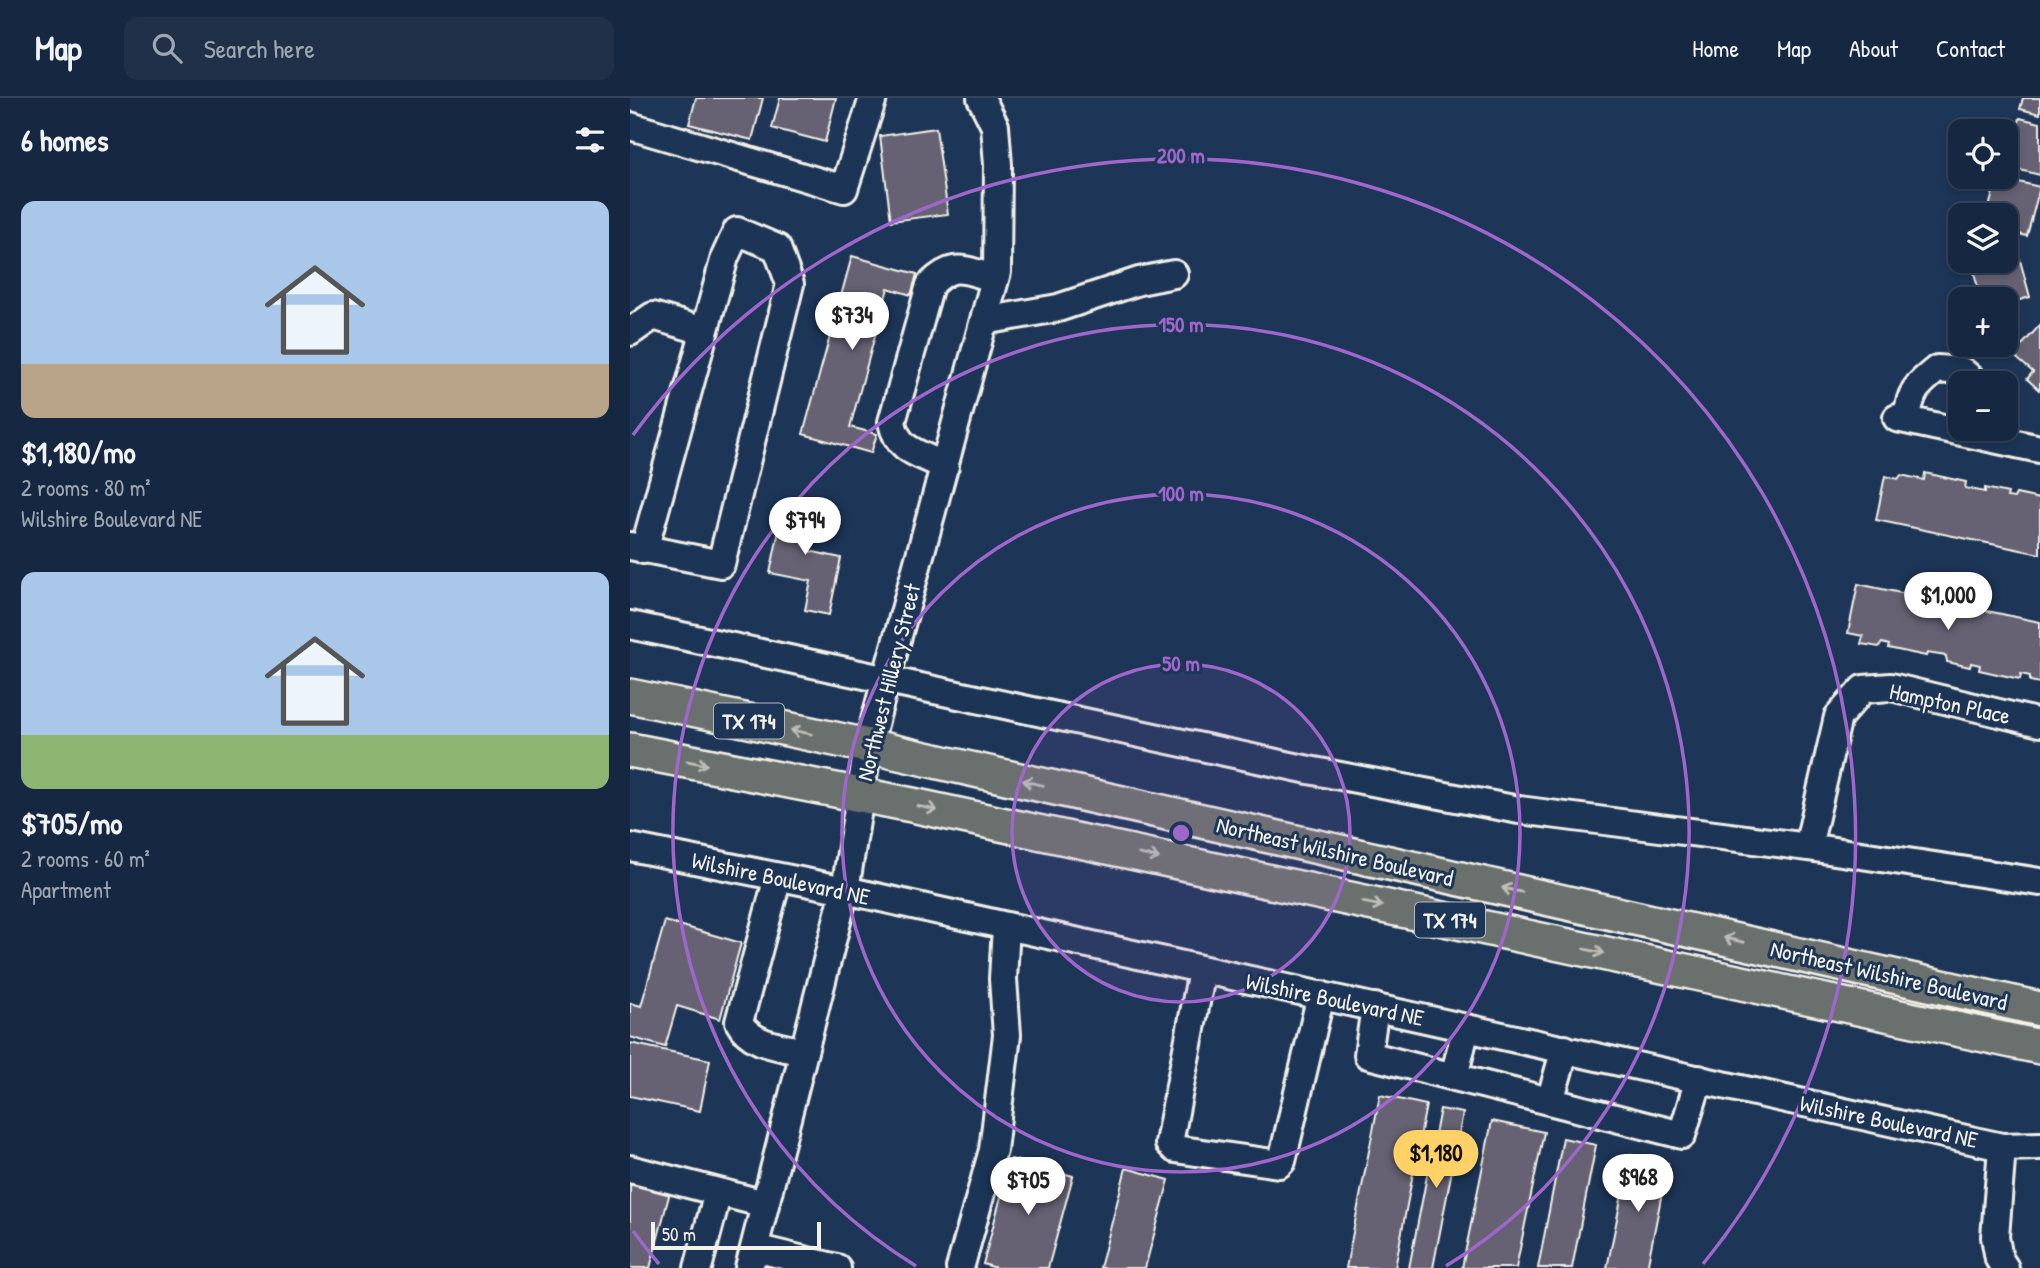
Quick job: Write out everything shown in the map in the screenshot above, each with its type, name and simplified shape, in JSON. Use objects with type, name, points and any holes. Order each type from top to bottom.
[{"type":"main road","name":"Northeast Wilshire Boulevard","points":[[630,696],[868,746],[2040,1009]]},
{"type":"main road","name":"Northeast Wilshire Boulevard","points":[[630,750],[860,794],[2040,1047]]},
{"type":"street","points":[[630,126],[844,189],[873,98]]},
{"type":"street","name":"Northwest Hillery Street","points":[[752,1258],[845,890],[868,746],[995,278],[998,165],[995,126],[981,98]]},
{"type":"street","points":[[737,231],[778,248],[790,284],[721,564],[637,548],[725,257],[737,231]]},
{"type":"street","points":[[945,466],[901,445],[892,422],[930,285],[944,271],[954,269],[995,278]]},
{"type":"street","points":[[984,321],[1058,308],[1139,281],[1174,274]]},
{"type":"street","points":[[630,332],[653,316],[704,331]]},
{"type":"street","points":[[1948,427],[1902,419],[1916,386],[1937,369],[1962,371]]},
{"type":"street","points":[[2012,441],[2040,449]]},
{"type":"street","points":[[630,625],[1309,770],[1519,810],[1808,847],[2040,882]]},
{"type":"street","name":"Hampton Place","points":[[1808,847],[1838,717],[1863,689],[1891,687],[2040,723]]},
{"type":"street","name":"Wilshire Boulevard NE","points":[[630,847],[845,890],[2002,1147],[2040,1146]]},
{"type":"street","points":[[778,877],[739,1022],[746,1034],[757,1040],[803,1052]]},
{"type":"street","points":[[960,1268],[993,1150],[1007,1035],[1003,979],[1006,926]]},
{"type":"street","points":[[1202,971],[1169,1143],[1175,1149],[1279,1164],[1282,1161],[1321,995]]},
{"type":"street","points":[[1375,1007],[1368,1055],[1682,1135],[1699,1079]]},
{"type":"street","points":[[1454,1077],[1466,1028]]},
{"type":"street","points":[[1550,1101],[1565,1049]]},
{"type":"street","points":[[2002,1147],[1995,1237],[1999,1259],[2005,1268]]},
{"type":"street","points":[[630,1169],[765,1205]]},
{"type":"street","points":[[698,1268],[718,1192]]},
{"type":"street","points":[[752,1258],[837,1268]]},
{"type":"building","points":[[696,98],[763,98],[752,140],[689,124]]},
{"type":"building","points":[[780,98],[836,98],[825,142],[772,128]]},
{"type":"building","points":[[2023,98],[2040,98],[2040,114],[2020,109]]},
{"type":"building","points":[[2020,118],[2040,123],[2040,175],[2018,170]]},
{"type":"building","points":[[936,128],[948,214],[891,221],[880,136]]},
{"type":"building","points":[[2018,182],[2040,187],[2027,236],[2018,234],[2018,203],[1990,203],[1994,189],[2018,189]]},
{"type":"building","points":[[2018,253],[2030,297],[2018,300],[2018,287],[1978,287],[1974,273],[2018,273]]},
{"type":"building","points":[[852,256],[917,274],[911,295],[888,288],[850,427],[877,434],[871,453],[803,434]]},
{"type":"building","points":[[2040,325],[2039,390],[2027,379],[2033,372],[2015,357],[2018,357],[2018,349]]},
{"type":"building","points":[[1925,473],[1966,482],[1965,488],[1985,492],[1985,488],[2008,493],[2007,497],[2014,498],[2016,494],[2040,499],[2040,554],[1876,520],[1885,476],[1898,479],[1901,475],[1924,480]]},
{"type":"building","points":[[785,502],[818,509],[809,551],[841,558],[829,615],[805,610],[811,581],[770,573]]},
{"type":"building","points":[[1858,584],[2040,622],[2040,683],[2030,681],[2030,676],[2021,674],[2020,679],[1979,670],[1980,665],[1971,663],[1970,667],[1947,662],[1946,656],[1927,653],[1926,656],[1888,648],[1889,645],[1882,643],[1879,647],[1861,644],[1863,636],[1848,633]]},
{"type":"building","points":[[665,921],[741,943],[720,1019],[677,1006],[665,1047],[630,1037],[630,1003],[641,1006]]},
{"type":"building","points":[[630,1043],[710,1060],[700,1111],[630,1096]]},
{"type":"building","points":[[1380,1095],[1426,1105],[1395,1268],[1346,1268]]},
{"type":"building","points":[[1440,1109],[1463,1113],[1433,1268],[1409,1268]]},
{"type":"building","points":[[1492,1121],[1544,1132],[1516,1268],[1462,1268]]},
{"type":"building","points":[[1563,1138],[1596,1145],[1572,1268],[1538,1268]]},
{"type":"building","points":[[1630,1155],[1668,1163],[1647,1268],[1607,1268]]},
{"type":"building","points":[[1011,1159],[1073,1176],[1048,1268],[996,1268],[983,1264]]},
{"type":"building","points":[[1126,1168],[1169,1180],[1145,1268],[1100,1268]]},
{"type":"building","points":[[630,1177],[671,1188],[650,1268],[630,1268]]}]
